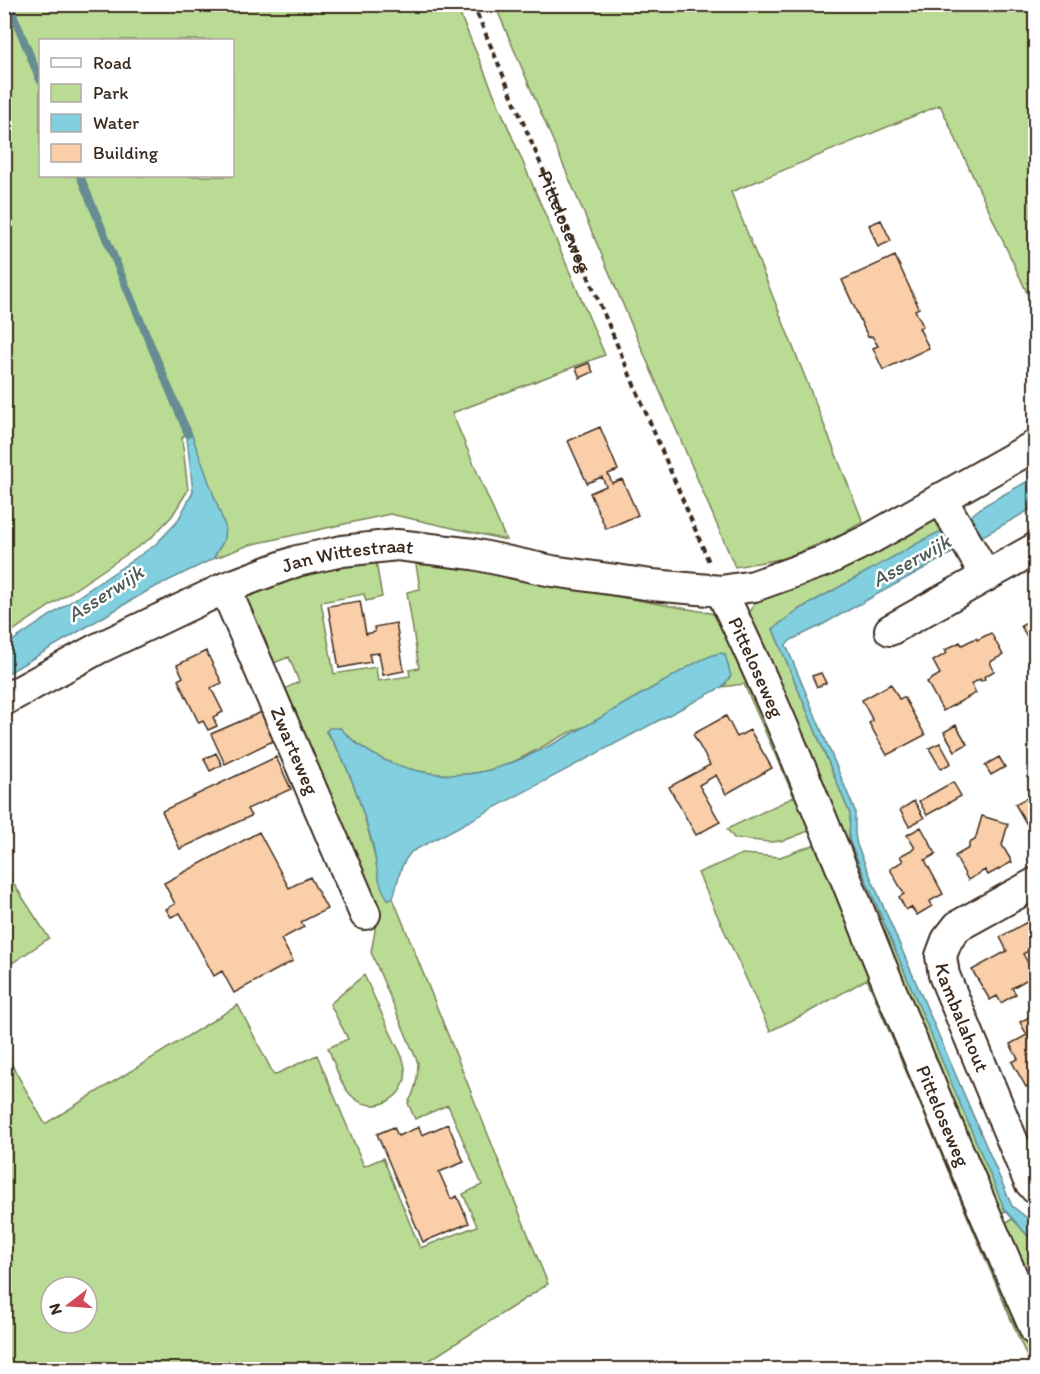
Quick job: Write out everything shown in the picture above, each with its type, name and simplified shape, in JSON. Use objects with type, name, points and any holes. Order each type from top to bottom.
[{"type":"street","points":[[721,591],[754,586],[827,560],[945,505],[1035,444]]},
{"type":"street","points":[[945,505],[980,566]]},
{"type":"street","name":"Jan Wittestraat","points":[[4,700],[97,649],[225,588],[297,561],[342,551],[397,546],[473,554],[552,571],[652,585],[721,591]]},
{"type":"street","points":[[890,630],[980,566],[1035,548]]},
{"type":"street","name":"Zwarteweg","points":[[225,588],[365,914]]},
{"type":"street","name":"Pitteloseweg","points":[[721,591],[827,832],[921,1064],[1035,1331]]},
{"type":"street","name":"Kambalahout","points":[[1035,883],[958,926],[947,940],[941,956],[944,975],[1029,1181],[1035,1190]]},
{"type":"path","name":"Pitteloseweg","points":[[473,4],[721,591]]},
{"type":"green space","points":[[5,5],[456,5],[605,355],[452,413],[506,540],[390,514],[249,545],[213,559],[224,540],[189,428],[182,438],[188,490],[172,516],[151,538],[5,636]]},
{"type":"green space","points":[[495,5],[1035,5],[1035,310],[940,105],[731,192],[863,522],[836,537],[785,558],[735,567]]},
{"type":"green space","points":[[936,513],[948,528],[798,610],[773,629],[850,814],[849,840],[1006,1211],[999,1214],[747,619],[760,598]]},
{"type":"green space","points":[[376,562],[382,597],[366,601],[364,594],[321,602],[334,674],[376,667],[378,681],[410,676],[409,670],[419,668],[407,592],[420,589],[416,564],[485,569],[545,584],[711,613],[725,620],[811,830],[783,841],[769,842],[734,838],[727,829],[794,797],[744,684],[722,687],[727,683],[596,723],[568,733],[510,763],[479,772],[435,774],[414,770],[393,764],[374,754],[340,728],[326,732],[341,757],[354,786],[385,892],[388,899],[393,898],[548,1284],[416,1369],[5,1369],[4,1051],[45,1124],[238,1005],[274,1075],[317,1055],[364,1166],[383,1158],[420,1248],[477,1226],[463,1194],[482,1185],[448,1105],[415,1119],[408,1103],[416,1084],[418,1063],[371,952],[375,931],[374,916],[278,692],[299,682],[289,657],[266,666],[245,603],[249,594],[298,570]]},
{"type":"green space","points":[[816,844],[1035,1345],[1035,1369],[1032,1369],[867,979],[770,1031],[698,873],[742,854],[780,857]]},
{"type":"green space","points":[[4,869],[49,938],[5,968],[4,968]]},
{"type":"green space","points":[[364,975],[402,1056],[405,1068],[405,1078],[397,1095],[380,1104],[371,1105],[362,1103],[348,1092],[341,1081],[328,1048],[348,1039],[330,1004]]},
{"type":"green space","points":[[1013,1219],[1035,1244],[1035,1317],[1004,1223]]},
{"type":"water","name":"Asserwijk","points":[[189,427],[225,526],[224,540],[213,559],[149,590],[5,675],[5,646],[155,545],[177,522],[193,492],[187,438]]},
{"type":"water","name":"Asserwijk","points":[[1035,477],[1035,507],[791,640],[786,645],[855,811],[857,845],[1012,1206],[1035,1224],[1035,1244],[1004,1209],[849,840],[850,814],[773,629],[798,610],[927,538],[968,518],[983,506]]},
{"type":"water","points":[[720,653],[725,654],[731,676],[722,687],[411,852],[401,869],[393,898],[388,899],[379,879],[372,842],[359,799],[348,770],[326,731],[329,728],[340,728],[356,742],[393,764],[435,774],[479,772],[500,767],[541,750],[690,666]]},
{"type":"building","points":[[881,220],[891,241],[878,247],[869,225]]},
{"type":"building","points":[[895,256],[919,308],[915,310],[923,326],[919,328],[929,348],[883,370],[873,348],[878,346],[872,336],[868,337],[842,280]]},
{"type":"building","points":[[589,363],[593,372],[580,378],[576,368]]},
{"type":"building","points":[[600,427],[618,470],[608,474],[612,483],[622,479],[638,515],[606,529],[590,493],[606,486],[602,477],[587,483],[568,441]]},
{"type":"building","points":[[360,601],[366,634],[375,632],[374,627],[396,623],[404,671],[383,675],[379,653],[369,654],[371,662],[339,668],[328,606]]},
{"type":"building","points":[[1036,617],[1036,652],[1021,626]]},
{"type":"building","points":[[991,633],[1003,655],[990,662],[994,671],[984,677],[985,679],[971,684],[976,693],[943,711],[927,682],[940,674],[933,661],[947,653],[945,650],[960,642],[962,645]]},
{"type":"building","points":[[206,651],[222,683],[211,688],[223,712],[213,717],[217,726],[208,730],[203,721],[199,723],[178,680],[183,677],[177,665]]},
{"type":"building","points":[[821,673],[826,683],[817,687],[812,676]]},
{"type":"building","points":[[891,684],[899,699],[904,697],[925,735],[887,755],[869,723],[873,721],[862,700]]},
{"type":"building","points":[[264,711],[277,739],[225,764],[211,734]]},
{"type":"building","points":[[726,716],[737,737],[750,730],[772,768],[726,794],[716,775],[699,785],[720,822],[696,835],[669,787],[710,765],[693,734]]},
{"type":"building","points":[[956,725],[967,744],[955,751],[944,732]]},
{"type":"building","points":[[940,743],[951,763],[941,769],[929,748]]},
{"type":"building","points":[[216,753],[222,765],[210,771],[204,759]]},
{"type":"building","points":[[276,757],[291,789],[247,809],[251,816],[180,849],[162,811]]},
{"type":"building","points":[[999,757],[1005,767],[991,775],[985,765]]},
{"type":"building","points":[[953,782],[961,796],[927,815],[919,801]]},
{"type":"building","points":[[1036,793],[1036,824],[1029,828],[1015,804]]},
{"type":"building","points":[[914,801],[924,818],[909,826],[900,810]]},
{"type":"building","points":[[982,816],[1008,824],[1002,845],[1012,862],[988,875],[985,870],[968,880],[955,856],[969,848],[969,843],[975,840]]},
{"type":"building","points":[[921,827],[936,854],[925,860],[943,894],[930,901],[932,906],[917,915],[911,907],[906,910],[899,897],[904,894],[890,869],[903,861],[900,856],[915,848],[907,835]]},
{"type":"building","points":[[259,832],[289,888],[310,877],[327,909],[301,922],[304,927],[281,939],[293,961],[234,993],[222,971],[214,976],[180,913],[171,917],[166,909],[175,904],[164,883]]},
{"type":"building","points":[[1027,922],[1036,937],[1036,946],[1023,954],[1035,975],[1012,988],[1016,994],[1001,1003],[997,996],[990,1000],[972,970],[1007,951],[1000,937]]},
{"type":"building","points":[[1036,1013],[1036,1081],[1026,1087],[1012,1062],[1018,1059],[1010,1044],[1027,1035],[1020,1022]]},
{"type":"building","points":[[448,1124],[464,1162],[439,1172],[451,1199],[457,1196],[469,1223],[423,1242],[377,1134],[394,1127],[398,1136],[419,1127],[422,1135]]},
{"type":"waterway","points":[[9,4],[39,78]]},
{"type":"waterway","points":[[80,177],[188,434]]}]
